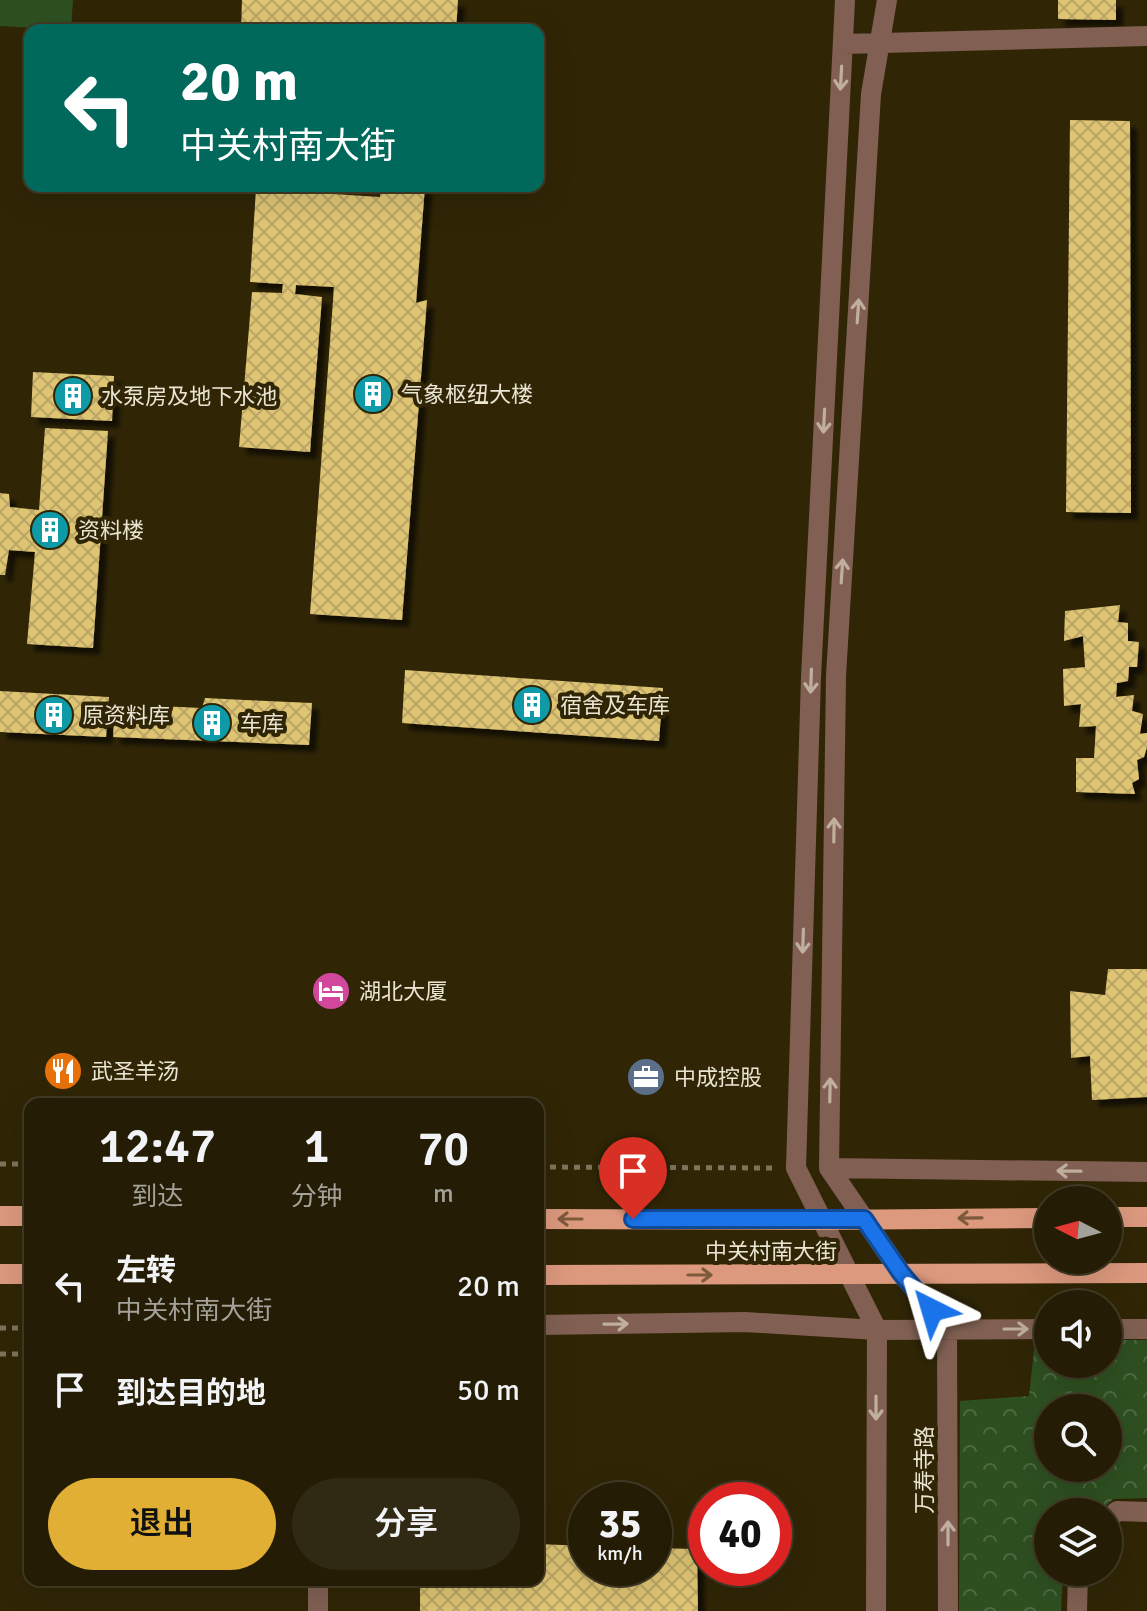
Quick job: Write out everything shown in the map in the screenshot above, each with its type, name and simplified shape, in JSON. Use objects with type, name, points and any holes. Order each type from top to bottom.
[{"type":"main road","points":[[0,1216],[24,1216]]},
{"type":"main road","points":[[1122,1217],[1147,1217]]},
{"type":"main road","name":"中关村南大街","points":[[544,1219],[1034,1218]]},
{"type":"main road","name":"中关村南大街","points":[[544,1275],[1147,1273]]},
{"type":"main road","points":[[0,1274],[24,1274]]},
{"type":"street","points":[[845,0],[811,677],[796,1168],[877,1330],[876,1611]]},
{"type":"street","points":[[887,0],[871,94],[836,676],[829,1168],[901,1273],[947,1329]]},
{"type":"street","points":[[843,44],[1147,36]]},
{"type":"street","points":[[829,1168],[1147,1172]]},
{"type":"street","points":[[544,1325],[745,1322],[877,1330],[1034,1329]]},
{"type":"street","name":"万寿寺路","points":[[947,1329],[948,1611]]},
{"type":"street","points":[[1122,1329],[1147,1329]]},
{"type":"street","points":[[1122,1511],[1147,1512]]},
{"type":"street","points":[[318,1586],[318,1611]]},
{"type":"street","points":[[1077,1611],[1078,1586]]},
{"type":"path","points":[[0,1164],[24,1164]]},
{"type":"path","points":[[544,1167],[796,1168]]},
{"type":"path","points":[[0,1328],[24,1328]]},
{"type":"path","points":[[2,1354],[24,1354]]},
{"type":"green space","points":[[0,0],[73,0],[71,24],[0,26]]},
{"type":"green space","points":[[1122,1340],[1147,1340],[1147,1498],[1034,1498],[1034,1586],[1062,1586],[1061,1611],[959,1611],[960,1401],[1029,1396],[1034,1350],[1034,1378],[1122,1378]]},
{"type":"building","points":[[242,0],[458,0],[456,24],[241,24]]},
{"type":"building","points":[[1058,0],[1116,0],[1116,20],[1058,19]]},
{"type":"building","points":[[1070,120],[1130,121],[1131,513],[1066,512]]},
{"type":"building","name":"气象枢纽大楼","points":[[256,192],[380,197],[380,192],[425,192],[416,303],[427,300],[402,620],[310,614],[334,287],[296,285],[295,294],[322,297],[310,452],[239,447],[252,292],[282,293],[283,284],[250,282]]},
{"type":"building","name":"水泵房及地下水池","points":[[33,372],[114,376],[112,421],[31,417]]},
{"type":"building","name":"资料楼","points":[[45,428],[108,431],[93,648],[27,644],[35,552],[9,550],[5,575],[0,575],[0,493],[9,494],[10,507],[39,510]]},
{"type":"building","points":[[1120,605],[1118,622],[1128,623],[1128,641],[1139,642],[1137,667],[1129,667],[1128,681],[1117,683],[1116,697],[1134,695],[1132,711],[1143,714],[1140,734],[1147,733],[1147,747],[1144,757],[1137,760],[1139,779],[1132,783],[1135,794],[1076,792],[1076,758],[1094,758],[1096,726],[1079,727],[1081,704],[1064,706],[1063,669],[1085,667],[1083,636],[1064,641],[1065,611]]},
{"type":"building","name":"宿舍及车库","points":[[405,670],[663,688],[659,741],[402,723]]},
{"type":"building","name":"原资料库","points":[[0,691],[109,697],[106,737],[0,732]]},
{"type":"building","name":"车库","points":[[205,698],[312,703],[309,745],[113,737],[115,704],[202,708]]},
{"type":"building","points":[[1108,969],[1147,969],[1147,1097],[1092,1100],[1090,1056],[1071,1058],[1070,991],[1105,995]]},
{"type":"building","points":[[544,1544],[568,1545],[568,1586],[672,1586],[672,1548],[688,1549],[688,1586],[698,1586],[698,1611],[420,1611],[420,1586],[544,1586]]},
{"type":"place","name":"气象枢纽大楼","points":[[373,394]]},
{"type":"place","name":"水泵房及地下水池","points":[[73,396]]},
{"type":"place","name":"资料楼","points":[[50,530]]},
{"type":"place","name":"宿舍及车库","points":[[532,705]]},
{"type":"place","name":"原资料库","points":[[54,715]]},
{"type":"place","name":"车库","points":[[212,723]]},
{"type":"place","name":"湖北大厦","points":[[331,991]]},
{"type":"place","name":"武圣羊汤","points":[[63,1071]]},
{"type":"place","name":"中成控股","points":[[646,1077]]},
{"type":"route","points":[[633,1219],[864,1219],[901,1273],[932,1310]]}]
